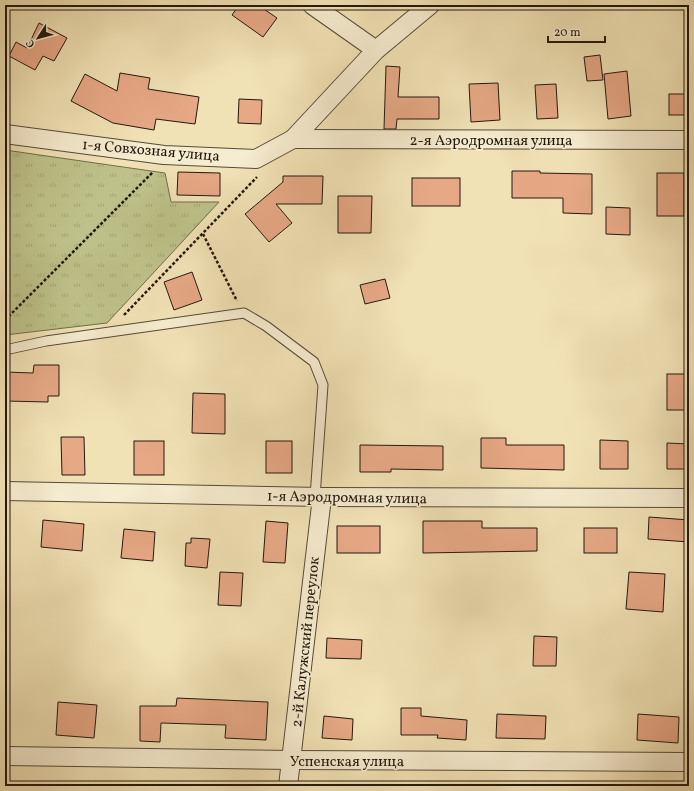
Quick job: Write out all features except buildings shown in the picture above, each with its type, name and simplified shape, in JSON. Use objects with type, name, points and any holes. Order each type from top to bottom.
[{"type":"street","points":[[312,5],[376,50]]},
{"type":"street","points":[[293,139],[376,50],[430,5]]},
{"type":"street","name":"1-я Совхозная улица","points":[[5,134],[171,155],[256,159],[293,139]]},
{"type":"street","name":"2-я Аэродромная улица","points":[[293,139],[689,140]]},
{"type":"street","name":"1-я Аэродромная улица","points":[[5,491],[318,497],[689,498]]},
{"type":"street","name":"2-й Калужский переулок","points":[[288,786],[292,760],[318,497]]},
{"type":"street","name":"Успенская улица","points":[[5,756],[292,760],[689,762]]},
{"type":"lane","points":[[5,350],[46,341],[244,314],[266,326],[314,362],[324,385],[318,497]]},
{"type":"path","points":[[5,320],[171,155]]},
{"type":"path","points":[[108,332],[261,173]]},
{"type":"path","points":[[203,234],[244,314]]},
{"type":"green space","points":[[5,150],[165,173],[171,202],[219,202],[107,323],[5,335]]}]
